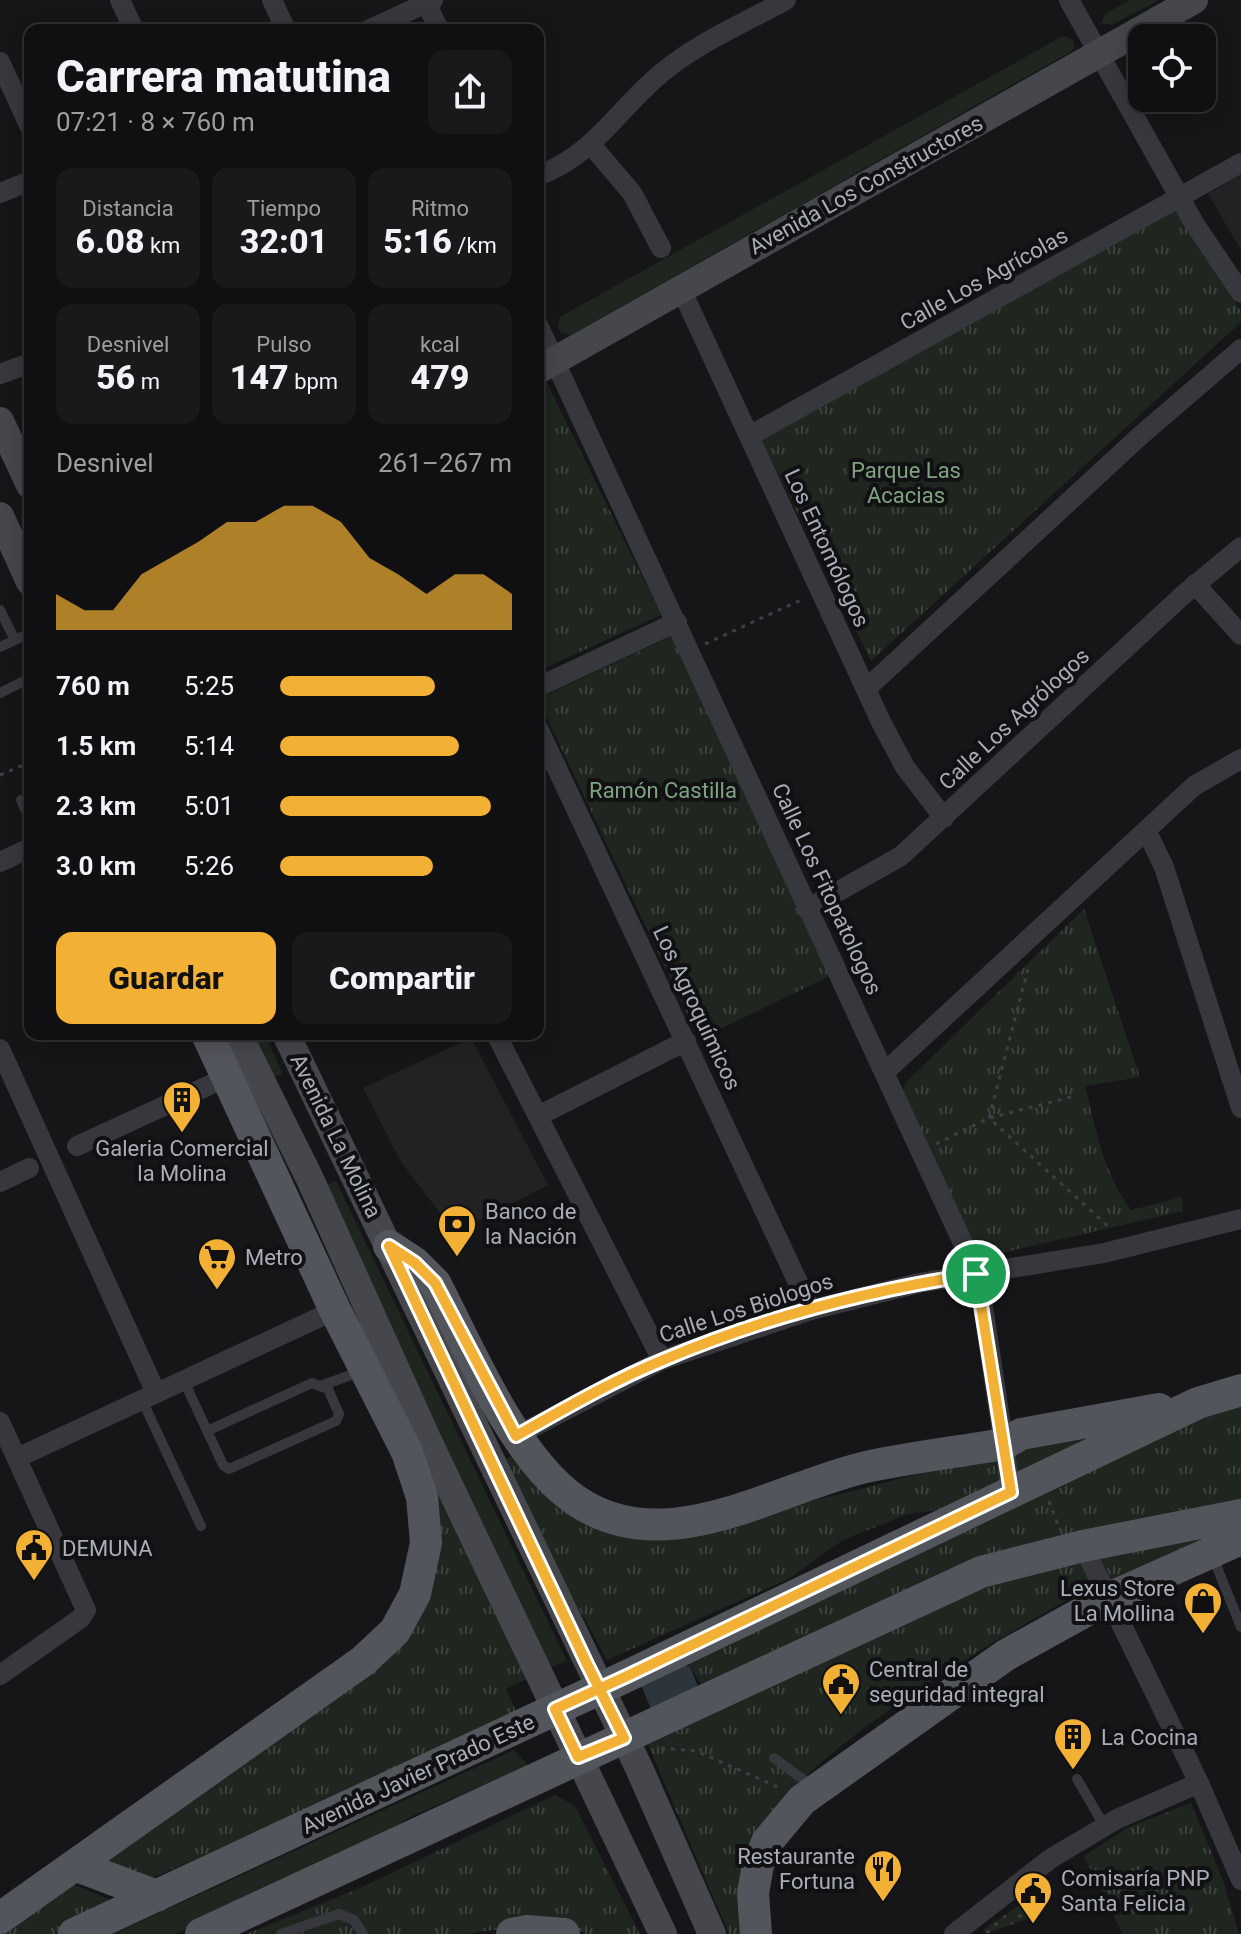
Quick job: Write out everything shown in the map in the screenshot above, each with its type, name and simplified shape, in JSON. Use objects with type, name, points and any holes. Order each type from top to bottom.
[{"type":"main road","name":"Avenida Los Constructores","points":[[546,365],[1194,0]]},
{"type":"main road","points":[[0,421],[24,472]]},
{"type":"main road","points":[[0,475],[9,470],[14,450]]},
{"type":"main road","points":[[0,516],[24,569]]},
{"type":"main road","points":[[0,1918],[342,1677],[395,1631],[415,1594],[426,1543],[422,1497],[379,1364],[335,1310],[301,1238],[243,1077],[212,1040]]},
{"type":"main road","name":"Avenida La Molina","points":[[239,1040],[243,1077],[299,1156],[379,1364],[555,1709],[663,1934]]},
{"type":"main road","name":"Avenida La Molina","points":[[289,1040],[624,1738],[708,1925]]},
{"type":"main road","points":[[243,1077],[271,1050],[282,1049],[292,1053],[298,1062]]},
{"type":"main road","points":[[299,1156],[301,1238]]},
{"type":"main road","points":[[389,1246],[415,1263],[435,1283],[516,1436],[567,1494],[625,1524],[697,1521],[763,1504],[864,1468],[1004,1444],[1021,1434],[1198,1403]]},
{"type":"main road","name":"Avenida Javier Prado Este","points":[[74,1934],[1198,1403],[1241,1390]]},
{"type":"main road","points":[[201,1934],[981,1572],[1083,1546],[1241,1515]]},
{"type":"main road","points":[[756,1934],[753,1893],[758,1865],[767,1842],[810,1795],[1006,1655],[1109,1598],[1241,1539]]},
{"type":"main road","points":[[77,1866],[157,1896]]},
{"type":"main road","points":[[663,1934],[676,1919],[708,1925]]},
{"type":"main road","points":[[512,1934],[564,1934]]},
{"type":"street","points":[[120,0],[131,24]]},
{"type":"street","points":[[272,0],[283,24]]},
{"type":"street","points":[[544,173],[592,146],[638,94],[668,67],[786,0]]},
{"type":"street","points":[[1069,0],[1179,197],[1241,293]]},
{"type":"street","points":[[380,24],[428,1],[437,24]]},
{"type":"street","points":[[0,62],[24,114]]},
{"type":"street","points":[[592,146],[632,193],[661,248]]},
{"type":"street","name":"Calle Los Agrícolas","points":[[749,436],[1241,163]]},
{"type":"street","points":[[0,193],[24,183]]},
{"type":"street","name":"Los Entomólogos","points":[[681,289],[866,689],[905,767],[944,818]]},
{"type":"street","points":[[866,689],[1140,436],[1241,349]]},
{"type":"street","points":[[0,374],[24,365]]},
{"type":"street","name":"Calle Los Fitopatologos","points":[[546,365],[677,622],[807,909],[886,1071],[976,1274],[1011,1492]]},
{"type":"street","name":"Calle Los Agrólogos","points":[[807,909],[887,865],[944,818],[1195,584],[1241,547]]},
{"type":"street","points":[[1195,584],[1241,635]]},
{"type":"street","points":[[544,684],[677,622]]},
{"type":"street","name":"Los Agroquímicos","points":[[544,741],[811,1310]]},
{"type":"street","points":[[886,1071],[1194,786],[1241,759]]},
{"type":"street","points":[[1147,832],[1164,867],[1241,1108]]},
{"type":"street","points":[[0,862],[24,851]]},
{"type":"street","points":[[499,1040],[662,1360]]},
{"type":"street","points":[[538,1116],[686,1041]]},
{"type":"street","points":[[0,1049],[149,1397]]},
{"type":"street","points":[[77,1146],[243,1077]]},
{"type":"street","points":[[0,1182],[29,1168]]},
{"type":"street","name":"Calle Los Biologos","points":[[516,1436],[662,1360],[811,1310],[897,1288],[1104,1253],[1241,1219]]},
{"type":"street","points":[[17,1458],[335,1310]]},
{"type":"street","points":[[0,1422],[86,1610],[81,1618],[0,1675]]},
{"type":"street","points":[[1083,1546],[1199,1783],[1241,1880]]},
{"type":"street","points":[[954,1934],[1050,1859],[1105,1827],[1199,1783]]},
{"type":"lane","points":[[0,610],[15,640]]},
{"type":"lane","points":[[0,647],[24,636]]},
{"type":"lane","points":[[0,693],[24,681]]},
{"type":"lane","points":[[21,800],[24,807]]},
{"type":"lane","points":[[207,1431],[312,1383],[323,1385],[379,1364]]},
{"type":"lane","points":[[184,1381],[223,1465],[229,1469],[336,1421],[337,1408],[323,1385]]},
{"type":"lane","points":[[149,1397],[201,1526]]},
{"type":"lane","points":[[1211,1553],[1241,1627]]},
{"type":"lane","points":[[774,1758],[810,1795]]},
{"type":"lane","points":[[1077,1779],[1105,1827]]},
{"type":"lane","points":[[281,1934],[339,1914],[354,1920],[363,1934]]},
{"type":"path","points":[[690,651],[821,591]]},
{"type":"path","points":[[0,775],[24,765]]},
{"type":"path","points":[[989,1118],[1028,969]]},
{"type":"path","points":[[922,1151],[989,1118],[1071,1097]]},
{"type":"path","points":[[989,1118],[1110,1228]]},
{"type":"path","points":[[658,1748],[696,1751],[810,1795]]},
{"type":"shaded area","points":[[1241,175],[1241,250],[1208,194]]},
{"type":"shaded area","points":[[472,1040],[548,1185],[455,1233],[401,1162],[363,1088]]},
{"type":"shaded area","points":[[684,1665],[690,1667],[699,1689],[651,1709],[641,1685]]},
{"type":"green space","points":[[1130,0],[1159,0],[1112,25],[1101,23],[1105,14]]},
{"type":"green space","points":[[1063,36],[1073,40],[1075,48],[1070,52],[571,335],[561,333],[558,327],[560,317]]},
{"type":"green space","name":"Parque Las Acacias","points":[[1176,209],[1241,311],[1241,322],[871,661],[761,439]]},
{"type":"green space","points":[[544,382],[661,615],[544,668]]},
{"type":"green space","name":"Ramón Castilla","points":[[672,636],[832,975],[699,1039],[544,712],[544,696]]},
{"type":"green space","points":[[1084,909],[1140,1077],[1085,1086],[1102,1150],[1121,1196],[1131,1210],[1182,1197],[1183,1211],[984,1257],[973,1251],[903,1092],[905,1083]]},
{"type":"green space","points":[[253,1040],[268,1040],[283,1074],[270,1078]]},
{"type":"green space","points":[[336,1181],[567,1661],[549,1668],[325,1186]]},
{"type":"green space","points":[[1241,1399],[1241,1504],[1071,1539],[701,1684],[688,1663]]},
{"type":"green space","points":[[1084,1439],[1019,1479],[1007,1447]]},
{"type":"green space","points":[[516,1454],[563,1503],[687,1533],[993,1455],[1001,1485],[940,1510],[908,1514],[843,1540],[788,1579],[607,1660],[502,1468],[503,1460]]},
{"type":"green space","points":[[438,1481],[527,1679],[506,1689],[519,1718],[147,1880],[108,1861],[403,1635]]},
{"type":"green space","points":[[1240,1525],[1114,1586],[1094,1550]]},
{"type":"green space","points":[[1078,1554],[1094,1585],[1009,1633],[899,1704],[846,1742],[800,1782],[767,1820],[750,1855],[747,1934],[729,1934],[646,1740],[1003,1576]]},
{"type":"green space","points":[[514,1750],[529,1766],[412,1816],[359,1849],[175,1934],[113,1934]]},
{"type":"green space","points":[[555,1795],[575,1806],[640,1934],[586,1934],[561,1920],[467,1934],[246,1934],[360,1888]]},
{"type":"green space","points":[[1191,1803],[1224,1883],[1239,1934],[1123,1934],[1084,1856],[1129,1827]]},
{"type":"green space","points":[[70,1883],[120,1904],[55,1934],[0,1934],[0,1930]]},
{"type":"green space","points":[[1032,1896],[1040,1914],[986,1934],[984,1929]]},
{"type":"place","name":"Galeria Comercial la Molina","points":[[182,1134]]},
{"type":"place","name":"Banco de la Nación","points":[[457,1258]]},
{"type":"place","name":"Metro","points":[[217,1291]]},
{"type":"place","name":"DEMUNA","points":[[34,1582]]},
{"type":"place","name":"Lexus Store La Mollina","points":[[1203,1635]]},
{"type":"place","name":"Central de seguridad integral","points":[[841,1716]]},
{"type":"place","name":"La Cocina","points":[[1073,1771]]},
{"type":"place","name":"Restaurante Fortuna","points":[[883,1903]]},
{"type":"place","name":"Comisaría PNP Santa Felicia","points":[[1033,1925]]},
{"type":"route","points":[[976,1274],[919,1283],[848,1300],[687,1351],[619,1381],[516,1436],[435,1283],[415,1263],[389,1246],[598,1689],[624,1738],[578,1757],[555,1709],[598,1689],[627,1676],[1011,1492],[976,1274]]}]
